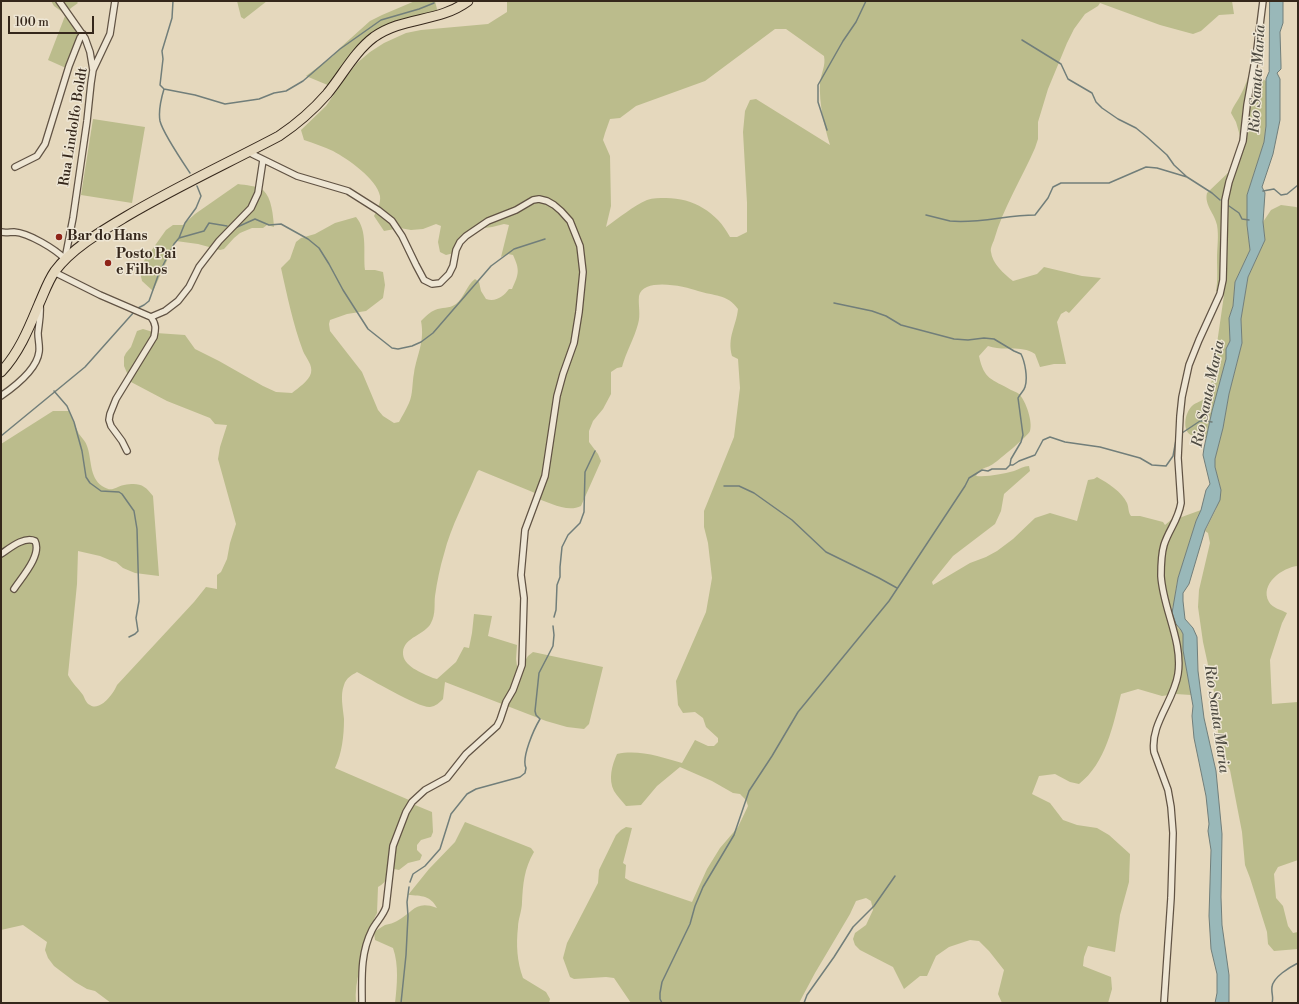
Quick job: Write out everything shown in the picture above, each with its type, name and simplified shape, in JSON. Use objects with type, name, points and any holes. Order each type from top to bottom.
[{"type":"main road","points":[[1,372],[14,355],[24,337],[54,272],[65,259],[100,232],[139,209],[279,136],[296,124],[327,94],[364,46],[373,38],[396,26],[444,14],[460,7],[468,1]]},
{"type":"street","points":[[58,1],[83,34],[88,46],[93,70]]},
{"type":"street","name":"Rua Lindolfo Boldt","points":[[65,259],[73,218],[93,70],[110,34],[115,1]]},
{"type":"street","points":[[1164,1003],[1171,898],[1173,833],[1168,790],[1153,747],[1158,723],[1177,679],[1178,662],[1176,642],[1162,588],[1162,554],[1164,546],[1179,514],[1181,503],[1178,458],[1180,416],[1185,381],[1195,349],[1220,294],[1223,280],[1225,200],[1229,182],[1243,141],[1263,1]]},
{"type":"street","points":[[15,167],[37,156],[45,144],[69,66],[83,34]]},
{"type":"street","points":[[248,152],[297,176],[348,191],[378,210],[392,221],[402,236],[420,274],[427,282],[432,284],[440,283],[449,274],[456,250],[460,242],[466,236],[488,221],[516,210],[533,200],[539,199],[547,202],[554,205],[561,211],[570,221],[580,246],[583,272],[574,343],[557,396],[545,476],[525,530],[521,574],[524,598],[522,665],[497,726],[466,754],[447,778],[438,782],[417,796],[406,812],[393,846],[385,912],[372,930],[363,961],[361,971],[362,1003]]},
{"type":"street","points":[[151,316],[165,311],[178,301],[219,241],[251,208],[258,194],[263,160]]},
{"type":"street","points":[[1,232],[22,234],[57,251],[65,259]]},
{"type":"street","points":[[54,272],[100,295],[151,316],[154,321],[156,327],[154,337],[116,399],[110,414],[109,420],[111,426],[122,440],[127,451]]},
{"type":"street","points":[[1,396],[13,388],[34,365],[38,358],[40,343],[38,335],[41,314],[39,303]]},
{"type":"street","points":[[1,554],[24,540],[31,539],[35,541],[37,545],[37,551],[33,561],[14,589]]},
{"type":"green space","points":[[51,1],[76,1],[78,3],[65,14],[54,6]]},
{"type":"green space","points":[[237,1],[267,1],[244,19],[241,17]]},
{"type":"green space","points":[[415,1],[435,1],[439,17],[380,36],[330,86],[306,76],[333,56],[370,21]]},
{"type":"green space","points":[[507,1],[1232,1],[1234,14],[1219,15],[1201,31],[1193,34],[1160,25],[1100,3],[1098,6],[1085,14],[1074,29],[1048,89],[1038,122],[1038,139],[1035,148],[1002,216],[991,250],[996,264],[1002,272],[1013,281],[1037,274],[1044,267],[1082,276],[1101,278],[1069,313],[1066,311],[1061,314],[1057,322],[1066,364],[1054,364],[1040,367],[1035,354],[1024,349],[994,348],[988,346],[979,356],[983,370],[990,378],[1022,397],[1031,422],[1031,427],[1028,434],[1019,443],[993,464],[983,469],[976,476],[1000,474],[1027,466],[1029,466],[1030,471],[1004,494],[1001,511],[995,524],[953,556],[932,582],[933,585],[970,563],[997,551],[1013,539],[1035,518],[1050,513],[1077,521],[1088,480],[1097,477],[1122,495],[1127,503],[1131,516],[1140,516],[1163,522],[1165,525],[1178,514],[1179,518],[1201,510],[1196,521],[1178,578],[1175,602],[1172,608],[1178,628],[1183,634],[1183,650],[1191,695],[1176,694],[1162,696],[1138,689],[1121,694],[1107,743],[1096,765],[1088,775],[1079,784],[1070,782],[1055,774],[1039,776],[1032,794],[1050,803],[1063,820],[1077,825],[1097,828],[1109,835],[1130,854],[1129,882],[1120,915],[1115,952],[1088,946],[1084,957],[1083,966],[1111,977],[1112,989],[1108,1003],[1002,1003],[998,994],[1004,970],[979,941],[970,940],[949,947],[936,956],[927,976],[920,976],[904,989],[893,967],[860,950],[855,945],[853,939],[855,933],[866,925],[873,910],[871,901],[866,898],[856,901],[799,1003],[631,1003],[614,978],[574,979],[570,977],[563,958],[567,943],[598,883],[599,870],[616,835],[621,830],[626,827],[632,828],[623,863],[626,865],[625,878],[692,902],[707,869],[720,848],[738,827],[748,806],[746,800],[740,794],[733,793],[712,781],[680,767],[657,786],[641,805],[626,806],[614,791],[611,782],[612,767],[617,754],[633,752],[642,753],[682,763],[695,740],[708,746],[714,746],[718,742],[718,738],[706,727],[703,718],[695,712],[683,713],[678,705],[676,681],[706,612],[712,578],[708,543],[704,527],[704,511],[734,437],[740,388],[738,359],[732,356],[731,338],[738,309],[730,301],[720,296],[675,285],[665,284],[648,286],[642,290],[639,296],[639,317],[634,335],[622,367],[611,372],[611,394],[603,409],[593,421],[589,431],[589,442],[598,454],[601,461],[581,506],[576,508],[564,508],[551,504],[534,497],[535,493],[479,470],[459,513],[447,544],[441,564],[435,596],[433,620],[428,627],[407,643],[403,652],[409,665],[418,671],[437,679],[456,662],[464,647],[469,648],[474,614],[492,616],[488,636],[517,645],[517,666],[521,667],[528,656],[533,652],[603,667],[589,724],[584,729],[567,727],[546,721],[445,682],[443,699],[436,705],[430,707],[405,698],[357,672],[346,680],[342,697],[344,719],[343,738],[335,768],[409,800],[415,805],[432,812],[433,832],[431,837],[421,840],[417,845],[417,850],[422,855],[420,860],[408,863],[399,870],[394,869],[382,885],[378,887],[377,913],[374,919],[374,932],[370,937],[362,961],[356,986],[356,1003],[111,1003],[95,991],[87,989],[75,982],[54,966],[48,958],[45,950],[47,942],[23,925],[1,930],[1,444],[53,411],[69,411],[79,434],[89,451],[93,473],[98,482],[102,486],[109,489],[124,485],[138,484],[147,489],[153,496],[159,576],[135,573],[123,568],[116,562],[100,556],[78,551],[77,584],[68,675],[86,701],[90,705],[98,706],[110,697],[117,685],[194,602],[206,587],[217,589],[217,575],[221,572],[227,559],[236,524],[218,459],[227,425],[215,424],[210,418],[167,401],[131,382],[124,366],[124,357],[131,347],[137,331],[143,329],[156,333],[185,335],[195,349],[263,386],[276,392],[292,393],[308,379],[311,370],[310,364],[303,351],[290,310],[281,268],[290,259],[296,242],[301,238],[315,234],[335,223],[356,217],[360,223],[364,235],[365,270],[383,272],[385,285],[383,298],[366,311],[347,314],[330,320],[330,331],[362,372],[378,410],[383,416],[394,423],[399,422],[410,400],[422,335],[421,321],[433,311],[451,307],[456,304],[475,279],[479,282],[481,291],[486,299],[496,299],[502,296],[509,289],[512,289],[518,272],[517,265],[513,255],[508,254],[501,257],[509,225],[504,224],[477,229],[463,240],[454,253],[446,255],[440,252],[438,242],[441,226],[436,224],[423,229],[411,230],[400,228],[384,231],[374,216],[380,201],[380,196],[374,183],[368,176],[354,164],[333,151],[304,140],[301,130],[326,106],[357,63],[384,43],[406,33],[421,30],[488,24],[507,12]],"holes":[[[775,29],[786,29],[824,56],[824,66],[820,83],[820,99],[830,145],[756,99],[750,100],[745,111],[743,132],[747,232],[737,237],[730,237],[718,220],[703,208],[686,201],[666,198],[647,200],[631,209],[606,227],[611,206],[610,156],[603,140],[610,119],[620,118],[636,106],[705,81]]]},
{"type":"green space","points":[[65,16],[79,34],[66,68],[48,60]]},
{"type":"green space","points":[[1251,69],[1259,77],[1266,81],[1266,126],[1264,142],[1247,195],[1247,225],[1250,250],[1235,282],[1233,306],[1229,318],[1230,341],[1226,349],[1226,359],[1206,438],[1198,438],[1188,433],[1185,422],[1192,406],[1205,398],[1210,392],[1224,295],[1216,291],[1218,229],[1206,197],[1207,193],[1231,170],[1239,149],[1240,136],[1236,122],[1231,113]]},
{"type":"green space","points":[[93,119],[145,127],[132,203],[81,195]]},
{"type":"green space","points":[[238,184],[258,188],[266,193],[272,207],[274,227],[267,225],[263,228],[252,228],[240,233],[224,249],[220,250],[198,244],[176,241],[153,291],[142,281],[139,268],[166,230],[173,225],[183,225],[195,214]]},
{"type":"green space","points":[[1281,205],[1298,208],[1298,566],[1292,567],[1280,573],[1274,578],[1267,589],[1267,595],[1272,606],[1287,613],[1282,623],[1270,660],[1272,704],[1298,702],[1298,860],[1278,867],[1274,874],[1276,898],[1283,906],[1288,926],[1293,933],[1298,932],[1298,949],[1274,951],[1268,944],[1267,932],[1245,865],[1242,832],[1230,770],[1220,751],[1214,692],[1203,642],[1198,607],[1199,590],[1210,543],[1208,533],[1205,531],[1216,509],[1221,490],[1215,467],[1215,459],[1242,343],[1241,319],[1248,277],[1265,240],[1263,222],[1271,210]]},
{"type":"green space","points":[[465,822],[531,848],[534,852],[526,871],[518,924],[517,940],[519,965],[523,978],[546,992],[550,999],[549,1003],[395,1003],[397,968],[393,948],[375,940],[374,932],[385,925],[403,918],[415,908],[424,905],[437,908],[428,898],[408,895],[429,869],[455,842]]},
{"type":"water","points":[[1270,1],[1283,1],[1283,23],[1280,32],[1281,69],[1277,73],[1280,79],[1280,120],[1273,154],[1262,187],[1265,193],[1263,222],[1265,240],[1248,277],[1241,319],[1242,343],[1215,459],[1215,467],[1221,490],[1220,500],[1205,530],[1189,584],[1183,593],[1185,619],[1193,628],[1197,637],[1198,671],[1204,718],[1216,771],[1222,834],[1222,925],[1229,975],[1229,1003],[1215,1003],[1217,993],[1217,974],[1211,949],[1209,916],[1211,850],[1208,831],[1209,824],[1206,796],[1194,738],[1192,716],[1193,706],[1183,650],[1183,634],[1176,624],[1172,613],[1178,578],[1196,521],[1201,510],[1206,490],[1210,484],[1203,455],[1204,448],[1226,359],[1226,349],[1230,341],[1229,318],[1233,306],[1235,282],[1250,250],[1247,225],[1247,195],[1264,142],[1266,126],[1266,79],[1269,72]]},
{"type":"waterway","points":[[173,1],[172,18],[162,51],[163,59],[160,85],[164,89],[195,95],[225,104],[259,99],[274,93],[286,91],[303,81],[340,49],[381,20],[434,3]]},
{"type":"waterway","points":[[827,130],[818,102],[818,85],[843,41],[856,22],[866,1]]},
{"type":"waterway","points":[[1022,40],[1061,64],[1068,79],[1092,93],[1096,102],[1102,108],[1118,119],[1136,128],[1167,155],[1174,165],[1187,177],[1220,200]]},
{"type":"waterway","points":[[164,89],[161,101],[160,121],[169,140],[190,173]]},
{"type":"waterway","points":[[926,215],[961,222],[1035,215],[1048,198],[1053,187],[1061,183],[1109,183],[1146,167],[1157,168],[1187,177]]},
{"type":"waterway","points":[[1263,191],[1274,189],[1281,195],[1287,194],[1298,185]]},
{"type":"waterway","points":[[138,308],[149,301],[159,273],[174,244],[179,238],[185,223],[196,208],[201,196],[197,186]]},
{"type":"waterway","points":[[1229,206],[1239,213],[1242,219],[1249,220]]},
{"type":"waterway","points":[[235,228],[255,219],[269,225],[281,224],[308,239],[319,248],[343,290],[368,329],[392,348],[398,349],[412,346],[421,342],[433,333],[491,266],[514,249],[545,239]]},
{"type":"waterway","points":[[179,238],[204,231],[209,223],[227,226]]},
{"type":"waterway","points":[[662,1003],[660,999],[662,982],[690,924],[695,906],[703,887],[734,835],[749,791],[798,712],[889,601],[969,478],[982,470],[988,471],[992,469],[1006,469],[1010,465],[1011,459],[1021,442],[1023,435],[1018,398],[1026,383],[1026,375],[1024,361],[1021,354],[994,339],[954,339],[901,325],[886,316],[872,311],[834,303]]},
{"type":"waterway","points":[[1,436],[85,367],[134,312]]},
{"type":"waterway","points":[[54,391],[67,406],[74,422],[82,451],[86,477],[90,483],[101,491],[119,492],[122,494],[134,511],[137,529],[139,601],[136,618],[138,631],[129,637]]},
{"type":"waterway","name":"Rio Santa Maria","points":[[1182,433],[1200,421],[1212,422]]},
{"type":"waterway","points":[[1010,465],[1035,455],[1043,440],[1050,437],[1065,442],[1100,447],[1140,458],[1152,465],[1166,466],[1173,456],[1176,440]]},
{"type":"waterway","points":[[554,617],[556,610],[557,585],[560,577],[562,547],[568,535],[580,523],[584,512],[585,472],[595,451]]},
{"type":"waterway","points":[[724,486],[739,486],[754,493],[792,520],[826,552],[897,588]]},
{"type":"waterway","points":[[410,882],[413,874],[425,866],[440,849],[451,814],[467,794],[476,789],[520,777],[525,773],[525,758],[532,736],[540,719],[536,715],[535,711],[539,673],[553,646],[553,626]]},
{"type":"waterway","points":[[804,1003],[807,995],[853,927],[874,906],[895,876]]},
{"type":"waterway","points":[[401,1003],[406,955],[408,916],[407,902],[409,887]]},
{"type":"waterway","points":[[1272,1003],[1273,983],[1282,973],[1298,963]]},
{"type":"place","name":"Bar do Hans","points":[[59,237]]},
{"type":"place","name":"Posto Pai e Filhos","points":[[108,263]]}]
